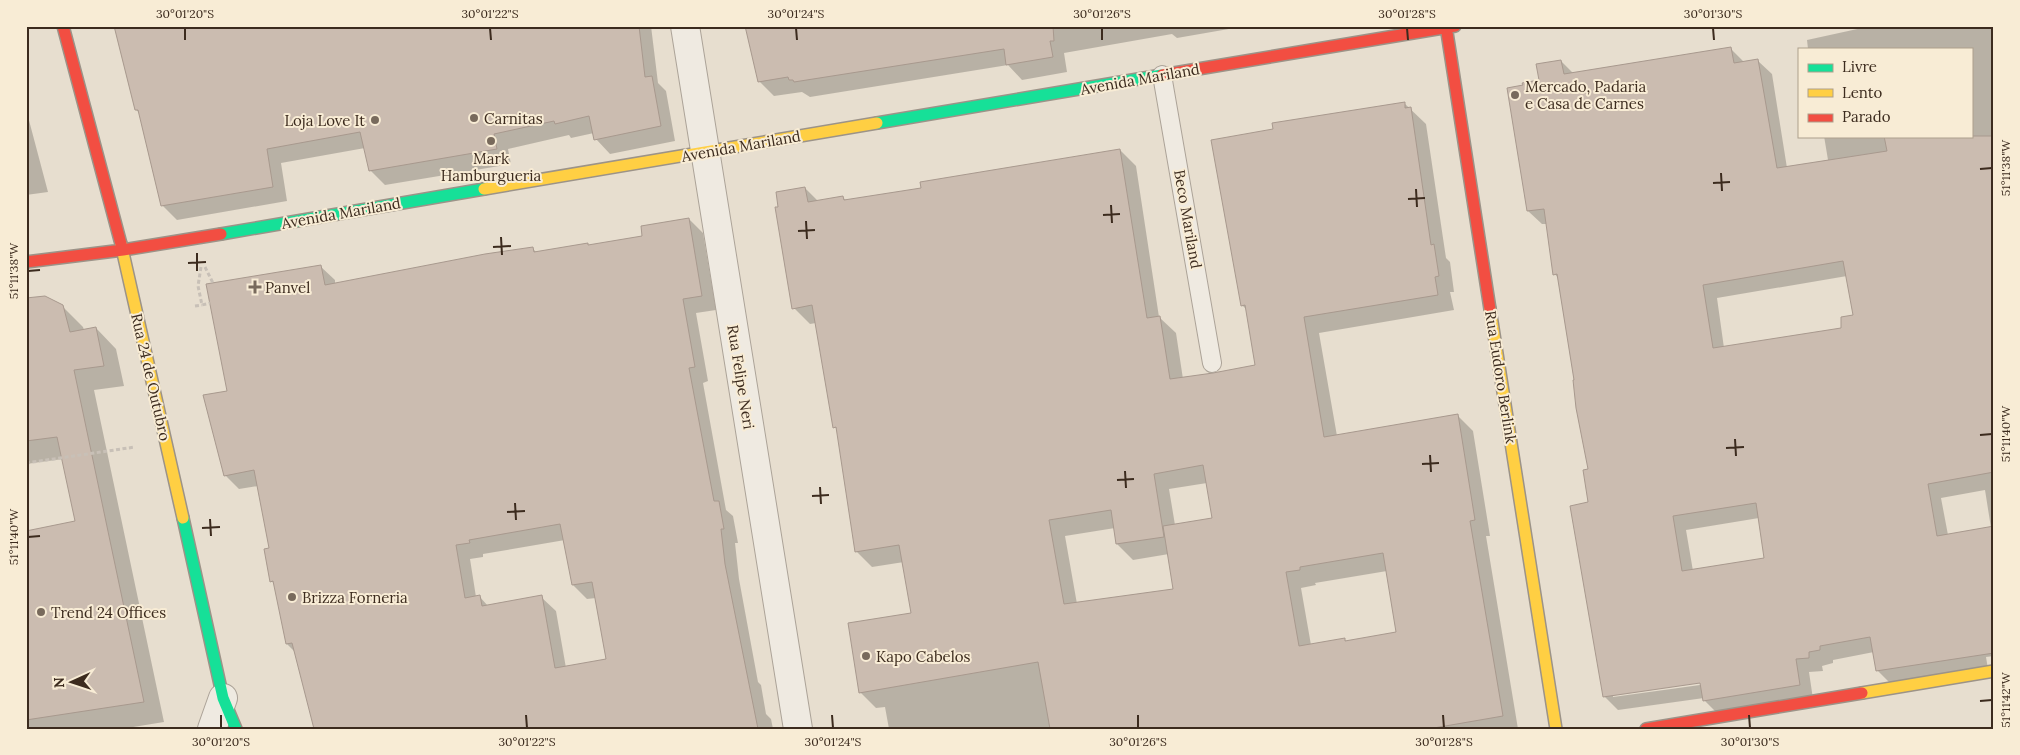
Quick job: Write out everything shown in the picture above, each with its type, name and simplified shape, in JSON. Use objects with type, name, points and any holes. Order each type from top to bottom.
[{"type":"street","name":"Rua 24 de Outubro","points":[[63,26],[122,250],[223,698],[236,729]]},
{"type":"street","name":"Rua Felipe Neri","points":[[685,26],[798,729]]},
{"type":"street","name":"Avenida Mariland","points":[[26,262],[122,250],[1449,27]]},
{"type":"street","name":"Rua Eudoro Berlink","points":[[1449,27],[1556,729]]},
{"type":"street","points":[[1646,729],[1994,671]]},
{"type":"street","points":[[212,729],[223,698]]},
{"type":"lane","name":"Beco Mariland","points":[[1162,75],[1212,363]]},
{"type":"path","points":[[202,305],[198,286],[202,262],[213,283]]},
{"type":"path","points":[[195,306],[210,303]]},
{"type":"path","points":[[26,463],[166,442]]},
{"type":"building","points":[[114,26],[639,26],[645,77],[652,76],[661,126],[594,140],[589,116],[555,124],[554,121],[494,134],[497,149],[369,171],[360,132],[267,149],[273,187],[161,206],[138,110],[135,110]]},
{"type":"building","points":[[745,26],[1053,26],[1054,41],[1050,41],[1053,57],[1006,65],[1004,49],[794,82],[789,80],[788,77],[758,82]]},
{"type":"building","points":[[1731,47],[1734,63],[1758,59],[1777,168],[1887,151],[1884,138],[1972,138],[1972,136],[1994,136],[1994,472],[1928,484],[1937,536],[1994,526],[1994,653],[1876,671],[1870,637],[1820,646],[1820,650],[1809,652],[1809,658],[1796,659],[1800,685],[1703,701],[1700,683],[1603,697],[1570,506],[1588,502],[1583,470],[1588,469],[1576,408],[1574,380],[1557,274],[1553,275],[1544,209],[1527,211],[1507,88],[1539,80],[1536,64],[1561,60],[1564,74]],"holes":[[[1843,261],[1853,315],[1841,317],[1841,328],[1713,348],[1703,285]],[[1756,503],[1764,558],[1682,571],[1673,516]]]},
{"type":"building","points":[[1405,102],[1405,108],[1411,107],[1431,245],[1434,244],[1439,276],[1435,277],[1438,295],[1304,317],[1324,437],[1458,414],[1475,520],[1470,521],[1503,716],[1428,729],[1050,729],[1038,662],[859,693],[848,623],[911,613],[899,545],[855,552],[836,427],[833,428],[812,305],[792,309],[775,207],[778,207],[776,192],[805,187],[808,202],[843,196],[844,200],[921,188],[920,182],[1120,149],[1147,318],[1160,316],[1170,379],[1255,365],[1245,305],[1241,306],[1211,140],[1273,129],[1272,123]],"holes":[[[1203,465],[1212,518],[1163,526],[1173,589],[1064,604],[1049,520],[1111,510],[1116,544],[1164,537],[1154,474]],[[1383,553],[1396,632],[1345,641],[1345,638],[1299,646],[1286,572],[1300,570],[1300,567]]]},
{"type":"building","points":[[689,218],[702,296],[683,299],[695,367],[689,368],[714,501],[719,501],[724,529],[721,529],[725,564],[758,729],[314,729],[292,643],[286,644],[273,581],[270,582],[264,549],[269,548],[254,470],[224,476],[203,395],[227,391],[206,284],[321,265],[325,285],[485,254],[533,247],[534,252],[642,236],[641,226]],"holes":[[[560,524],[572,585],[592,582],[606,659],[555,668],[542,595],[482,606],[480,595],[465,598],[456,545],[470,543],[469,540]]]},
{"type":"building","points":[[45,296],[63,305],[70,332],[96,327],[104,366],[74,370],[144,702],[26,720],[26,531],[75,521],[57,437],[26,441],[26,298]]},
{"type":"traffic: fast","points":[[877,123],[1162,75]]},
{"type":"traffic: fast","points":[[221,234],[484,189]]},
{"type":"traffic: fast","points":[[183,518],[223,698],[236,729]]},
{"type":"traffic: slow","points":[[484,189],[877,123]]},
{"type":"traffic: slow","points":[[121,244],[183,518]]},
{"type":"traffic: slow","points":[[1490,309],[1556,729]]},
{"type":"traffic: slow","points":[[1862,693],[1994,671]]},
{"type":"traffic: jam","points":[[63,26],[121,244]]},
{"type":"traffic: jam","points":[[1446,26],[1490,309]]},
{"type":"traffic: jam","points":[[1162,75],[1455,26]]},
{"type":"traffic: jam","points":[[26,262],[123,250],[221,234]]},
{"type":"traffic: jam","points":[[1646,729],[1862,693]]},
{"type":"place","name":"Mercado, Padaria e Casa de Carnes","points":[[1515,95]]},
{"type":"place","name":"Carnitas","points":[[474,118]]},
{"type":"place","name":"Loja Love It","points":[[375,120]]},
{"type":"place","name":"Mark Hamburgueria","points":[[491,141]]},
{"type":"place","name":"Panvel","points":[[255,287]]},
{"type":"place","name":"Brizza Forneria","points":[[292,597]]},
{"type":"place","name":"Trend 24 Offices","points":[[41,612]]},
{"type":"place","name":"Kapo Cabelos","points":[[866,656]]}]
